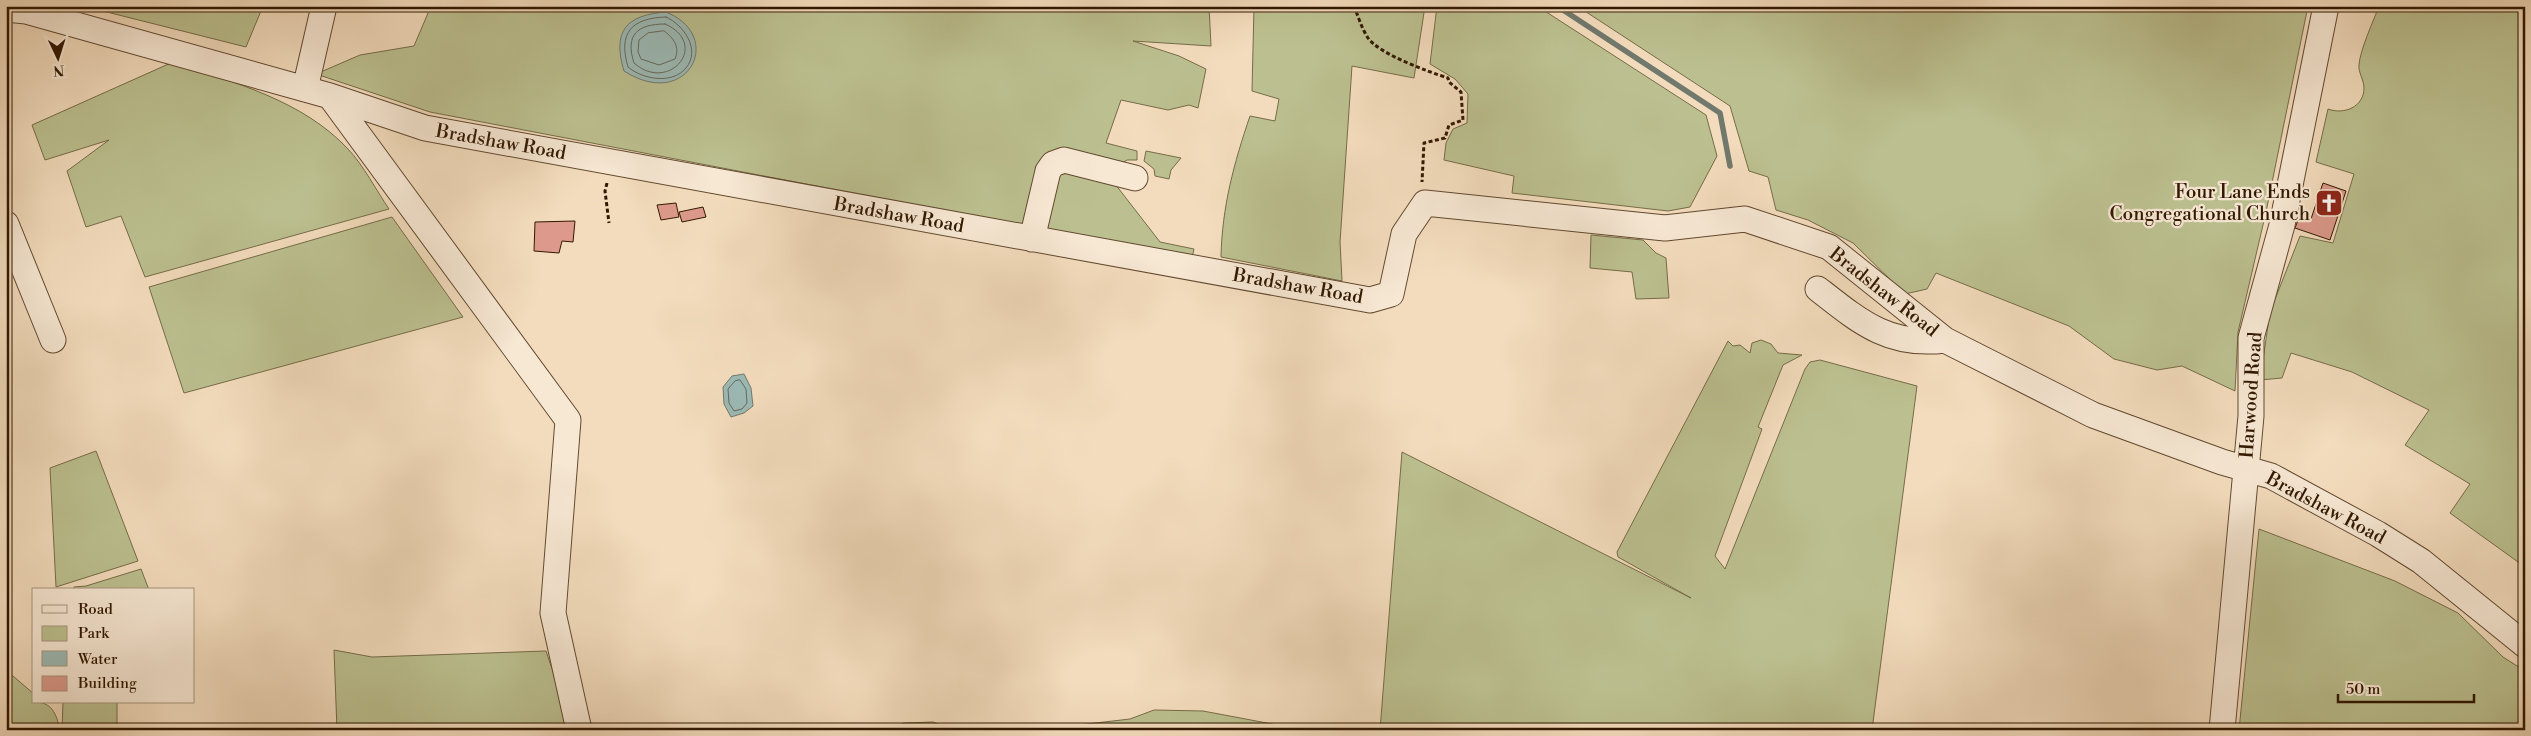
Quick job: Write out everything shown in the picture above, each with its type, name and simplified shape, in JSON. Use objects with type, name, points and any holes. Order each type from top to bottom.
[{"type":"street","points":[[305,89],[324,6]]},
{"type":"street","name":"Harwood Road","points":[[2222,730],[2251,416],[2251,338],[2282,225],[2326,6]]},
{"type":"street","name":"Bradshaw Road","points":[[6,9],[26,11],[330,96],[425,128],[1370,300],[1391,294],[1404,234],[1425,203],[1665,228],[1745,219],[1829,247],[1945,340],[2093,415],[2222,462],[2271,476],[2378,534],[2421,561],[2525,645]]},
{"type":"street","points":[[330,96],[568,420],[553,612],[578,730]]},
{"type":"street","points":[[1032,239],[1048,171],[1053,164],[1064,160],[1135,178]]},
{"type":"street","points":[[6,224],[52,340]]},
{"type":"street","points":[[1818,289],[1860,322],[1877,330],[1923,342],[1945,340]]},
{"type":"path","points":[[1354,6],[1368,39],[1382,51],[1424,71],[1448,78],[1449,82],[1461,92],[1463,120],[1449,125],[1445,138],[1424,143],[1422,189]]},
{"type":"path","points":[[609,223],[605,192],[610,162]]},
{"type":"green space","points":[[83,6],[263,6],[246,47]]},
{"type":"green space","points":[[431,6],[1209,6],[1211,46],[1133,41],[1179,56],[1206,69],[1198,108],[1189,105],[1168,110],[1121,100],[1106,143],[1137,151],[1137,160],[1127,160],[1117,166],[1058,172],[1112,180],[1160,242],[1194,249],[1192,258],[430,112],[316,74],[360,55],[414,46]]},
{"type":"green space","points":[[1254,6],[1425,6],[1414,78],[1352,66],[1340,242],[1342,281],[1221,257],[1226,203],[1250,116],[1275,121],[1279,99],[1252,91]]},
{"type":"green space","points":[[1437,6],[1537,6],[1706,115],[1717,156],[1690,207],[1668,211],[1512,193],[1514,176],[1444,160],[1446,143],[1453,129],[1467,123],[1468,94],[1455,79],[1430,64]]},
{"type":"green space","points":[[1577,6],[2308,6],[2266,212],[2238,332],[2235,391],[2182,366],[2157,370],[2114,359],[2069,326],[1936,273],[1927,289],[1905,294],[1853,243],[1808,220],[1776,210],[1768,177],[1749,171],[1730,106]]},
{"type":"green space","points":[[2379,6],[2525,6],[2525,567],[2450,513],[2470,484],[2405,445],[2429,410],[2352,372],[2291,353],[2282,378],[2260,380],[2270,312],[2300,236],[2333,243],[2354,174],[2316,162],[2328,109],[2334,111],[2346,110],[2357,105],[2361,100],[2364,85],[2359,68],[2360,59]]},
{"type":"green space","points":[[173,62],[266,95],[289,105],[310,118],[330,132],[348,149],[365,170],[389,209],[145,277],[121,216],[86,227],[67,171],[109,140],[45,160],[32,125]]},
{"type":"green space","points":[[1146,151],[1181,158],[1171,170],[1169,179],[1155,176],[1154,169],[1144,161]]},
{"type":"green space","points":[[392,217],[463,317],[184,393],[149,287]]},
{"type":"green space","points":[[1591,235],[1643,240],[1656,253],[1666,258],[1669,298],[1636,299],[1632,272],[1590,268]]},
{"type":"green space","points":[[1761,340],[1771,344],[1778,353],[1802,355],[1783,365],[1758,427],[1762,429],[1715,556],[1725,569],[1805,369],[1810,362],[1820,360],[1917,386],[1872,730],[1380,730],[1402,452],[1691,598],[1618,557],[1617,552],[1728,341],[1733,346],[1740,345],[1750,353],[1752,343]]},
{"type":"green space","points":[[96,451],[138,561],[56,587],[50,468]]},
{"type":"green space","points":[[2259,529],[2395,581],[2458,613],[2503,657],[2525,671],[2525,730],[2239,730]]},
{"type":"green space","points":[[141,569],[148,588],[74,588]]},
{"type":"green space","points":[[334,650],[372,657],[546,651],[573,730],[337,730]]},
{"type":"green space","points":[[6,670],[32,692],[32,704],[45,704],[49,706],[57,718],[60,730],[6,730]]},
{"type":"green space","points":[[63,704],[117,704],[117,730],[62,730]]},
{"type":"green space","points":[[1154,710],[1203,711],[1304,730],[1035,730],[1130,719]]},
{"type":"green space","points":[[933,722],[953,730],[889,730],[904,723]]},
{"type":"water","points":[[666,12],[684,23],[694,37],[696,52],[691,66],[681,77],[666,82],[647,81],[624,71],[620,45],[621,36],[626,28],[632,21],[641,17]]},
{"type":"water","points":[[744,374],[751,388],[753,406],[744,413],[731,417],[724,404],[723,387],[732,376]]},
{"type":"building","name":"Four Lane Ends Congregational Church","points":[[2323,183],[2346,191],[2330,240],[2295,228],[2300,215],[2311,219]]},
{"type":"building","points":[[676,203],[679,217],[661,220],[657,205]]},
{"type":"building","points":[[703,207],[706,217],[682,222],[679,212]]},
{"type":"building","points":[[575,221],[573,242],[562,241],[559,253],[534,251],[535,222]]},
{"type":"waterway","points":[[1557,6],[1720,113],[1730,166]]},
{"type":"place","name":"Four Lane Ends Congregational Church","points":[[2329,203]]}]
